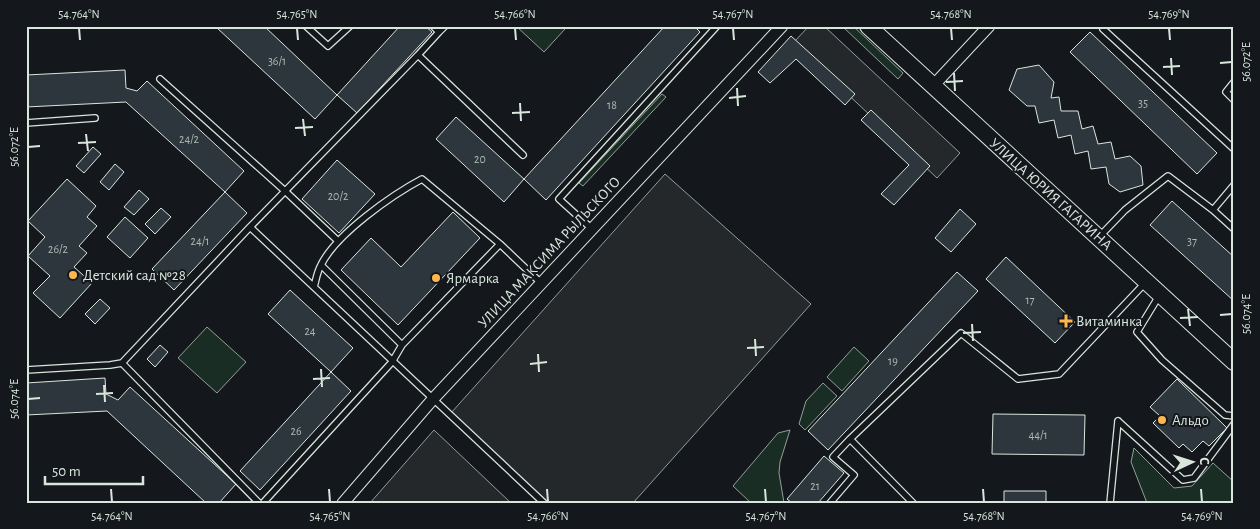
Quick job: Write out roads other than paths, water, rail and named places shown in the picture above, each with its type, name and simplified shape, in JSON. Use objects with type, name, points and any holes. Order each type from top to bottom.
[{"type":"main road","name":"УЛИЦА ЮРИЯ ГАГАРИНА","points":[[871,27],[1234,362]]},
{"type":"street","points":[[933,86],[989,26]]},
{"type":"street","name":"УЛИЦА МАКСИМА РЫЛЬСКОГО","points":[[342,503],[433,399],[776,28]]},
{"type":"lane","points":[[306,26],[328,46],[350,26]]},
{"type":"lane","points":[[434,26],[439,32]]},
{"type":"lane","points":[[26,370],[122,363],[250,227],[445,26]]},
{"type":"lane","points":[[592,228],[559,199],[717,26]]},
{"type":"lane","points":[[1106,26],[1103,29],[1234,149]]},
{"type":"lane","points":[[418,55],[523,156]]},
{"type":"lane","points":[[160,78],[338,241]]},
{"type":"lane","points":[[1234,82],[1226,92],[1234,100]]},
{"type":"lane","points":[[26,123],[95,118]]},
{"type":"lane","points":[[1099,238],[1125,210],[1168,176],[1213,210],[1234,229]]},
{"type":"lane","points":[[314,287],[321,265],[338,241],[356,224],[408,186],[422,179],[500,244],[541,283]]},
{"type":"lane","points":[[1213,210],[1234,185]]},
{"type":"lane","points":[[250,227],[544,503]]},
{"type":"lane","points":[[264,503],[392,362],[402,345],[500,244]]},
{"type":"lane","points":[[321,265],[402,345]]},
{"type":"lane","points":[[830,503],[854,475],[833,457],[961,333],[1018,380],[1059,374],[1146,282]]},
{"type":"lane","points":[[1160,295],[1137,332],[1162,360],[1225,415],[1234,416]]},
{"type":"lane","points":[[122,363],[259,503]]},
{"type":"lane","points":[[1110,503],[1118,421],[1183,480],[1194,478],[1234,424]]},
{"type":"lane","points":[[850,439],[913,503]]},
{"type":"place","name":"Детский сад №28","points":[[73,275]]},
{"type":"place","name":"Ярмарка","points":[[436,278]]},
{"type":"place","name":"Витаминка","points":[[1066,321]]},
{"type":"place","name":"Альдо","points":[[1162,420]]}]
